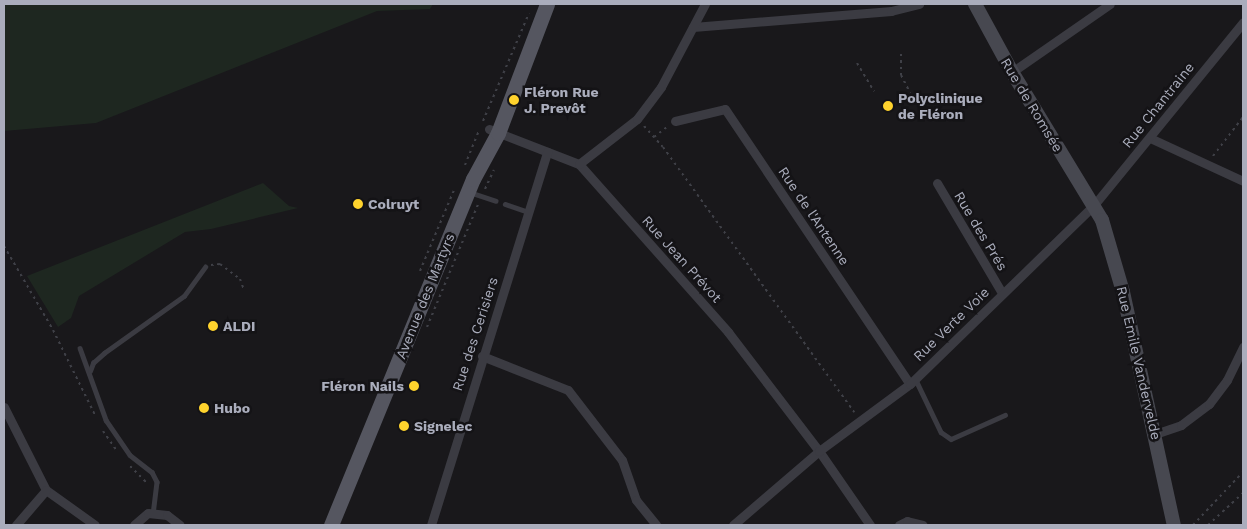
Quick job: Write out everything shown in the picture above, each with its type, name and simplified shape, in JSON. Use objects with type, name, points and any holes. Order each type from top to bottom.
[{"type":"main road","name":"Avenue des Martyrs","points":[[331,525],[474,185],[494,131],[504,92],[521,67],[547,4]]},
{"type":"main road","name":"Rue de Romsée","points":[[975,4],[1012,72],[1094,205]]},
{"type":"main road","name":"Rue Emile Vandervelde","points":[[1094,205],[1112,248],[1174,525]]},
{"type":"street","points":[[578,164],[637,119],[661,87],[705,4]]},
{"type":"street","points":[[693,28],[891,11],[919,4]]},
{"type":"street","points":[[1012,72],[1110,4]]},
{"type":"street","name":"Rue Chantraine","points":[[1094,205],[1243,22]]},
{"type":"street","name":"Rue de l'Antenne","points":[[674,121],[725,109],[913,381]]},
{"type":"street","name":"Rue Jean Prévot","points":[[494,131],[578,164],[728,332],[819,451],[870,525]]},
{"type":"street","points":[[1150,138],[1243,181]]},
{"type":"street","name":"Rue des Cerisiers","points":[[431,525],[547,152]]},
{"type":"street","name":"Rue des Prés","points":[[937,183],[1002,293]]},
{"type":"street","name":"Rue Verte Voie","points":[[733,525],[819,451],[861,422],[913,381],[1094,205]]},
{"type":"street","points":[[1155,434],[1181,425],[1210,404],[1227,380],[1243,348]]},
{"type":"street","points":[[482,356],[568,390],[622,460],[636,500],[656,525]]},
{"type":"street","points":[[4,407],[46,490],[95,525]]},
{"type":"street","points":[[16,525],[46,490]]},
{"type":"street","points":[[134,525],[148,513],[167,515],[180,525]]},
{"type":"street","points":[[899,525],[907,521],[923,525]]},
{"type":"lane","points":[[474,185],[496,201]]},
{"type":"lane","points":[[505,204],[528,212]]},
{"type":"lane","points":[[90,371],[92,363],[184,296],[205,267]]},
{"type":"lane","points":[[80,348],[90,371],[106,420],[130,455],[152,472],[157,482],[153,514]]},
{"type":"lane","points":[[913,381],[941,432],[950,439],[1004,415]]},
{"type":"path","points":[[901,54],[901,75],[910,93]]},
{"type":"path","points":[[857,63],[874,91]]},
{"type":"path","points":[[1206,164],[1243,117]]},
{"type":"path","points":[[637,119],[654,137],[861,422]]},
{"type":"path","points":[[654,137],[674,121]]},
{"type":"path","points":[[424,336],[474,185],[496,166]]},
{"type":"path","points":[[4,246],[53,330],[96,416]]},
{"type":"path","points":[[205,267],[220,264],[240,279],[244,290]]},
{"type":"path","points":[[100,425],[108,442],[121,456]]},
{"type":"path","points":[[127,463],[155,490]]},
{"type":"path","points":[[1193,525],[1243,472]]},
{"type":"path","points":[[1208,525],[1243,493]]},
{"type":"shaded area","points":[[4,4],[433,4],[430,9],[377,11],[96,123],[4,131]]},
{"type":"shaded area","points":[[263,183],[289,206],[298,208],[211,229],[185,232],[79,296],[71,318],[58,327],[27,276]]},
{"type":"place","name":"Fléron Rue J. Prevôt","points":[[514,100]]},
{"type":"place","name":"Polyclinique de Fléron","points":[[888,106]]},
{"type":"place","name":"Colruyt","points":[[358,204]]},
{"type":"place","name":"ALDI","points":[[213,326]]},
{"type":"place","name":"Fléron Nails","points":[[414,386]]},
{"type":"place","name":"Hubo","points":[[204,408]]},
{"type":"place","name":"Signelec","points":[[404,426]]}]
